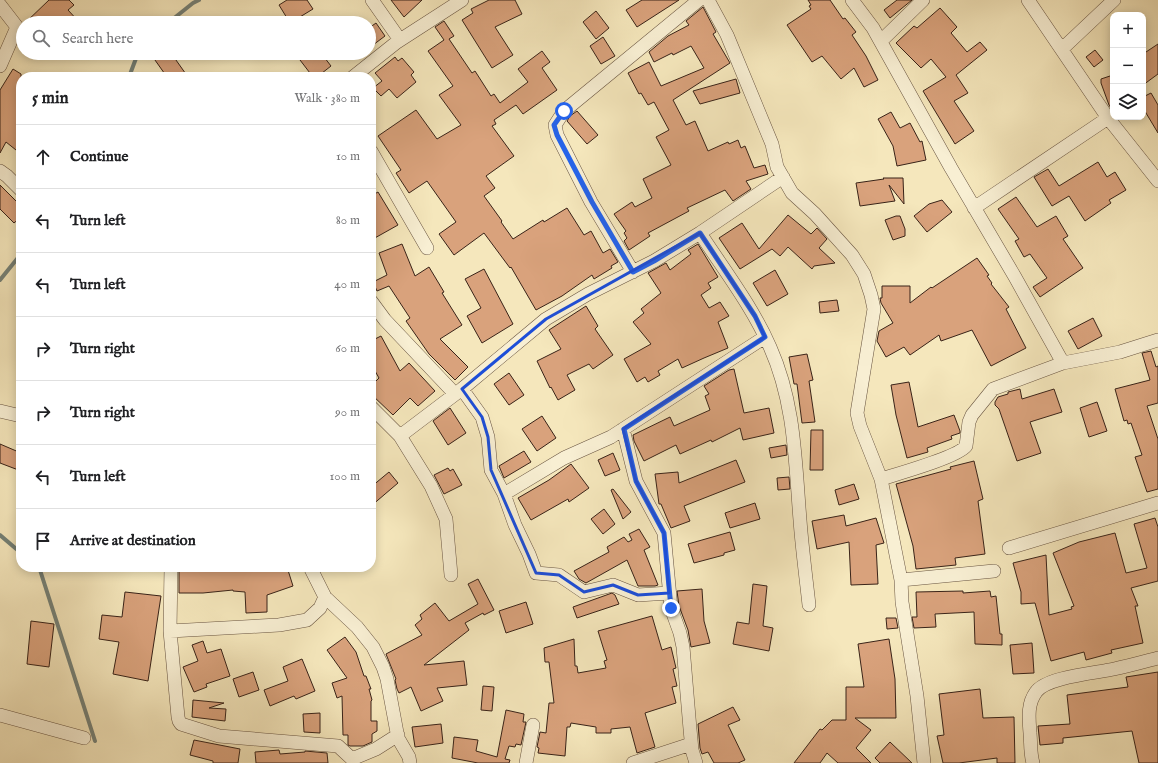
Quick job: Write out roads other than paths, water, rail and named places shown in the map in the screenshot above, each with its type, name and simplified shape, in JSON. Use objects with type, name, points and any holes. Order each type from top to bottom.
[{"type":"street","points":[[372,0],[400,40]]},
{"type":"street","points":[[376,59],[400,40],[462,0]]},
{"type":"street","points":[[633,272],[592,202],[557,135],[554,125],[564,111],[699,0]]},
{"type":"street","points":[[708,0],[727,35],[772,144],[778,167],[783,178],[792,193],[815,214],[852,255],[864,274],[871,295],[874,309],[857,413],[860,426],[881,479],[901,580],[902,602],[917,696],[924,763]]},
{"type":"street","points":[[852,0],[873,28],[1063,363]]},
{"type":"street","points":[[881,42],[923,0]]},
{"type":"street","points":[[1028,0],[1108,118],[1158,181]]},
{"type":"street","points":[[1062,49],[1114,0]]},
{"type":"street","points":[[0,5],[16,26]]},
{"type":"street","points":[[0,66],[16,29]]},
{"type":"street","points":[[359,72],[375,60]]},
{"type":"street","points":[[974,208],[1108,118]]},
{"type":"street","points":[[376,160],[427,248]]},
{"type":"street","points":[[0,171],[8,176],[16,185]]},
{"type":"street","points":[[400,436],[546,319],[588,294],[654,261],[700,233],[783,178]]},
{"type":"street","points":[[700,233],[755,316],[782,380],[792,423],[809,605]]},
{"type":"street","points":[[376,308],[385,320],[458,391],[482,417],[488,437],[491,470],[504,494],[515,525],[529,554],[536,573],[559,575],[584,592],[613,585],[638,595],[669,593]]},
{"type":"street","points":[[504,494],[564,458],[611,437],[765,337]]},
{"type":"street","points":[[881,479],[947,457],[964,449],[966,446],[969,422],[972,415],[993,390],[1063,363],[1120,352],[1158,340]]},
{"type":"street","points":[[0,411],[16,415]]},
{"type":"street","points":[[376,412],[400,436],[431,486],[446,519],[451,576]]},
{"type":"street","points":[[624,429],[636,481],[664,533],[671,608],[680,633],[683,647],[691,744],[696,763]]},
{"type":"street","points":[[1009,548],[1158,502]]},
{"type":"street","points":[[901,580],[994,571]]},
{"type":"street","points":[[170,572],[170,630],[178,721],[181,724],[219,736],[338,746],[353,761],[398,735]]},
{"type":"street","points":[[313,572],[325,596],[357,627],[374,647],[387,679],[398,738],[409,757],[410,763]]},
{"type":"street","points":[[170,630],[279,625],[307,620],[320,608],[325,596]]},
{"type":"street","points":[[1033,763],[1030,756],[1029,718],[1031,701],[1037,690],[1047,684],[1077,675],[1114,669],[1158,658]]},
{"type":"street","points":[[0,715],[84,738]]},
{"type":"street","points":[[527,763],[533,725]]},
{"type":"street","points":[[633,763],[691,744]]},
{"type":"waterway","points":[[177,16],[199,0]]},
{"type":"waterway","points":[[131,72],[135,60]]},
{"type":"waterway","points":[[0,280],[16,260]]},
{"type":"waterway","points":[[0,535],[16,549]]},
{"type":"waterway","points":[[41,572],[95,741]]}]
